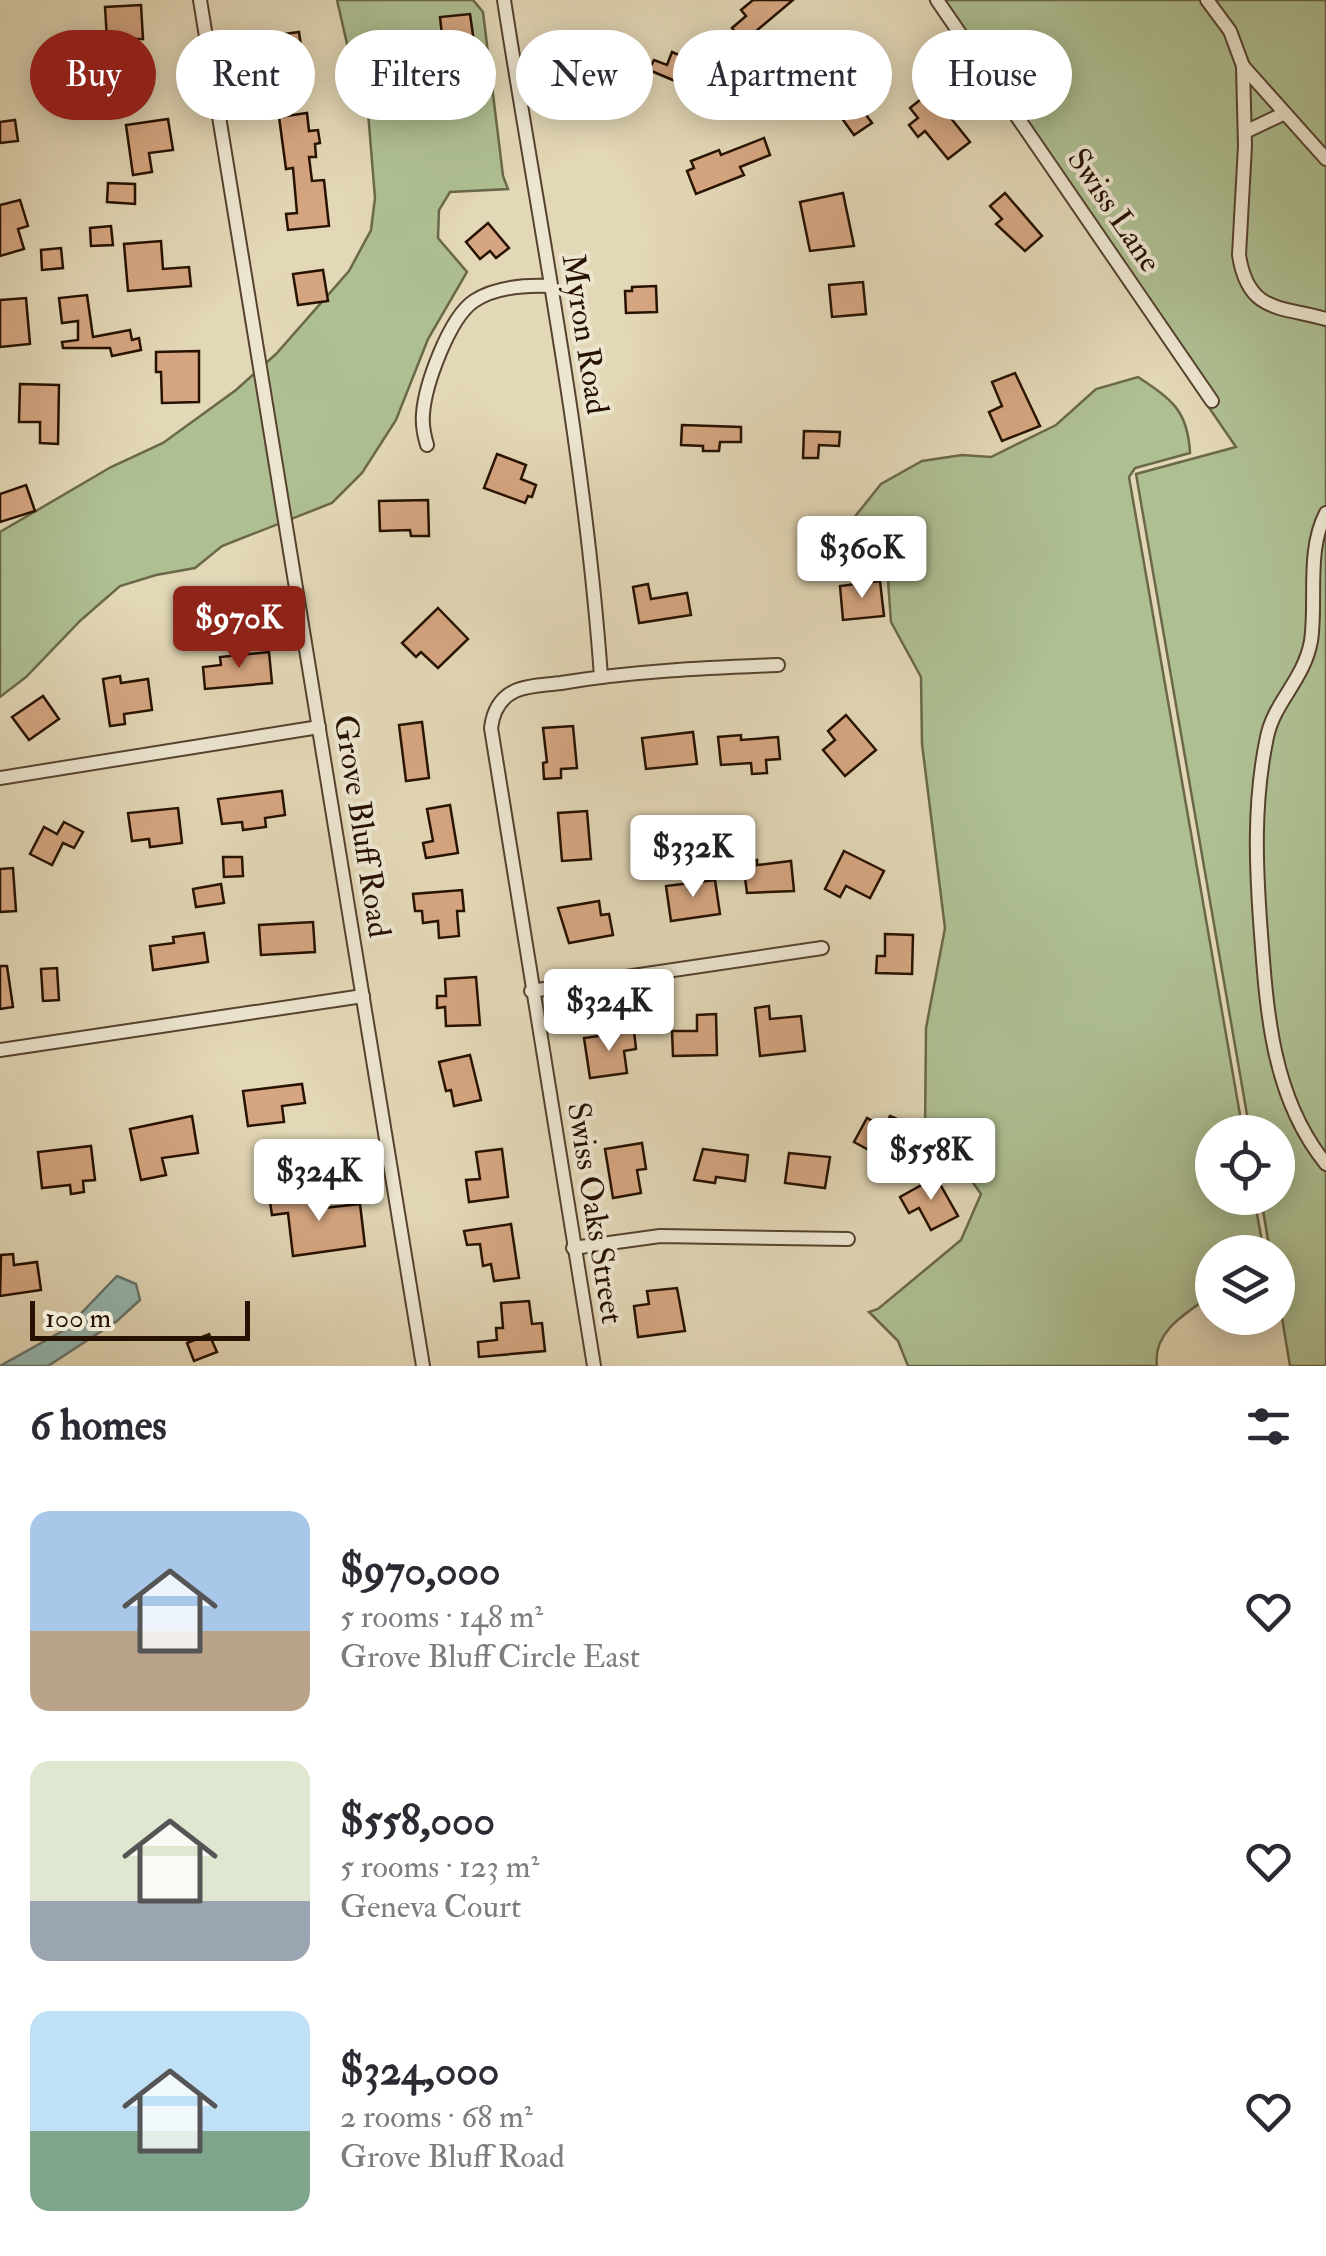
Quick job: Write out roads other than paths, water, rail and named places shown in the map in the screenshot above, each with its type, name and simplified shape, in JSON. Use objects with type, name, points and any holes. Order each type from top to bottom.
[{"type":"street","name":"Grove Bluff Road","points":[[200,0],[423,1366]]},
{"type":"street","name":"Myron Road","points":[[504,0],[580,474],[602,678]]},
{"type":"street","name":"Swiss Lane","points":[[937,0],[1212,401]]},
{"type":"street","points":[[1207,0],[1230,31],[1243,66],[1326,160]]},
{"type":"street","points":[[1243,66],[1241,272],[1255,294],[1274,309],[1324,316]]},
{"type":"street","points":[[1244,132],[1283,114]]},
{"type":"street","points":[[426,445],[426,397],[442,352],[464,310],[476,300],[508,288],[550,286]]},
{"type":"street","points":[[1326,514],[1316,547],[1311,640],[1304,669],[1272,719],[1267,736],[1258,788],[1255,855],[1272,1042],[1296,1118],[1326,1164]]},
{"type":"street","points":[[602,678],[696,668],[778,665]]},
{"type":"street","name":"Swiss Oaks Street","points":[[594,1366],[491,728],[493,716],[506,697],[516,691],[602,678]]},
{"type":"street","points":[[0,778],[318,727]]},
{"type":"street","points":[[531,991],[822,948]]},
{"type":"street","points":[[0,1050],[363,996]]},
{"type":"street","points":[[573,1248],[660,1236],[848,1239]]},
{"type":"water","points":[[117,1276],[136,1284],[140,1300],[117,1321],[48,1366],[0,1366],[66,1329]]}]
